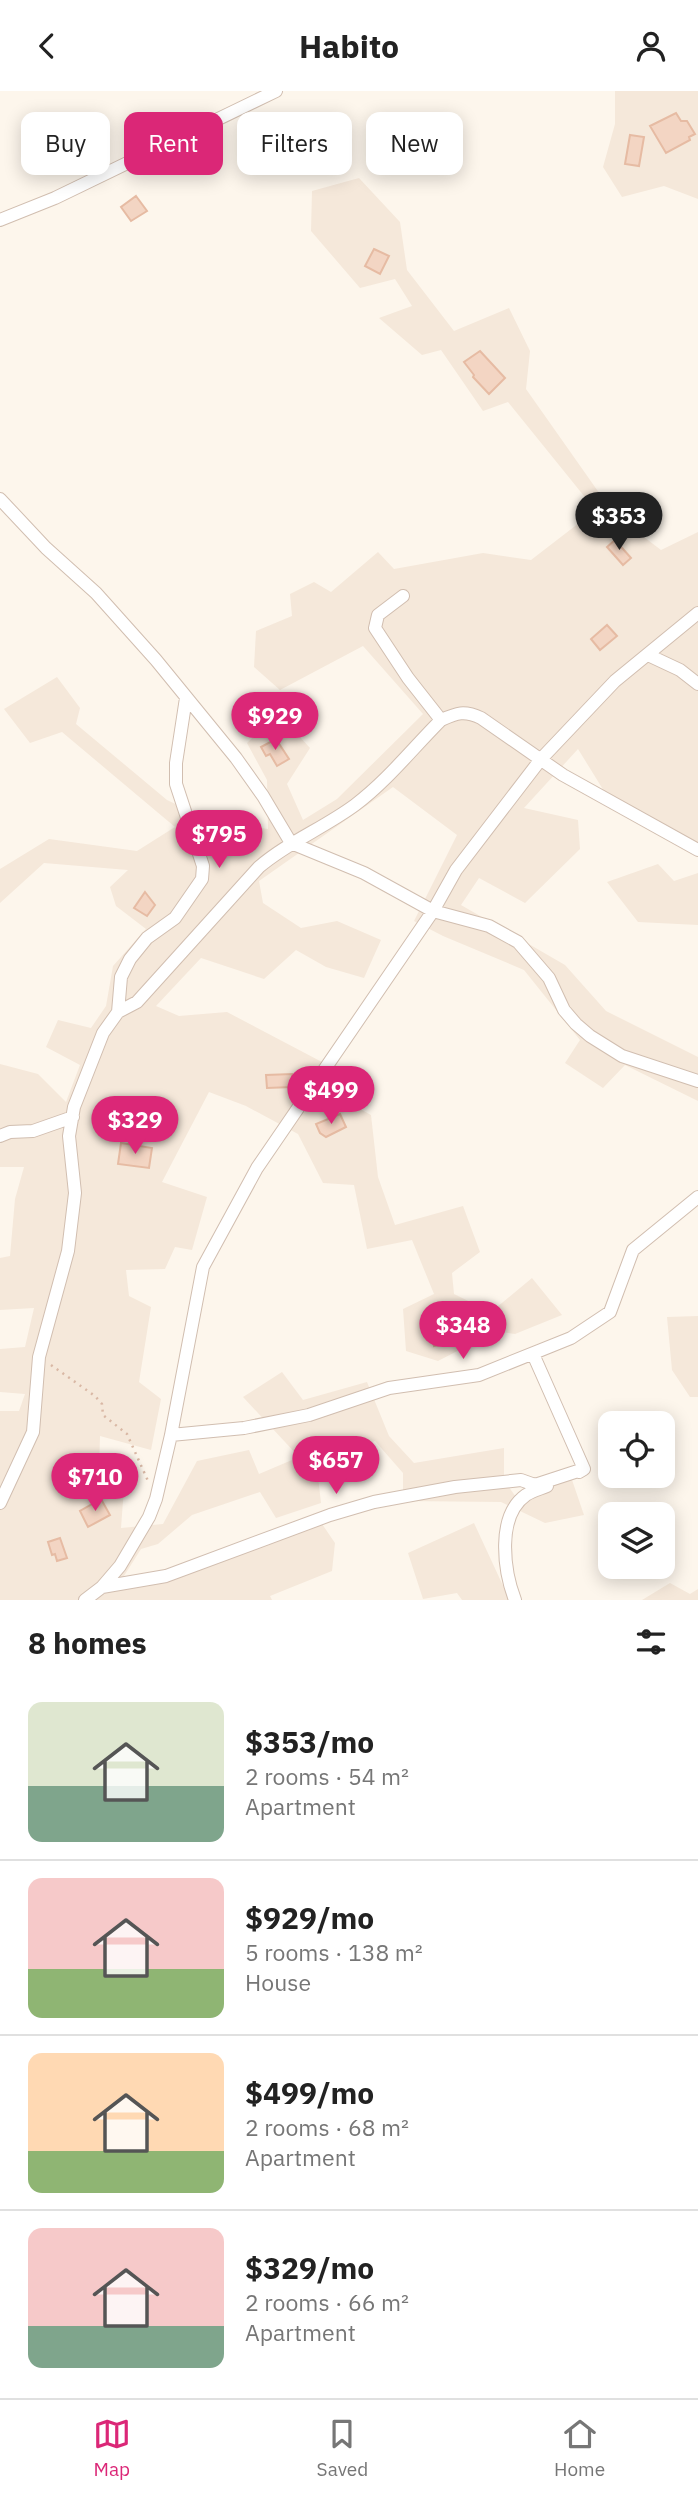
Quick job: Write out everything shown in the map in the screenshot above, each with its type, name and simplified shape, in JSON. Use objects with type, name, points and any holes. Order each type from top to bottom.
[{"type":"street","points":[[0,220],[55,198],[276,91]]},
{"type":"street","points":[[0,499],[46,548],[96,593],[156,660],[251,779],[291,843],[364,873],[433,911],[489,926],[518,942],[549,978],[564,1010],[576,1024],[604,1046],[622,1056],[698,1081]]},
{"type":"street","points":[[403,596],[378,615],[375,628],[408,678],[441,720]]},
{"type":"street","points":[[88,1599],[120,1566],[138,1537],[156,1499],[204,1267],[257,1168],[433,911],[456,870],[541,759],[615,681],[698,613]]},
{"type":"street","points":[[648,655],[680,670],[698,684]]},
{"type":"street","points":[[0,1503],[33,1432],[39,1357],[68,1251],[75,1193],[69,1136],[90,1060],[103,1033],[118,1011],[121,977],[130,959],[147,937],[175,918],[202,879],[203,866],[176,784],[176,763],[186,698]]},
{"type":"street","points":[[118,1011],[137,1002],[258,867],[275,853],[359,802],[441,720],[458,712],[467,711],[481,718],[602,799],[698,850]]},
{"type":"street","points":[[0,1136],[10,1132],[33,1131],[73,1117]]},
{"type":"street","points":[[171,1435],[244,1428],[309,1415],[389,1388],[478,1375],[570,1338],[610,1312],[633,1250],[698,1197]]},
{"type":"street","points":[[533,1353],[584,1469]]},
{"type":"street","points":[[102,1587],[166,1576],[330,1515],[374,1502],[455,1487],[521,1480],[535,1485],[584,1469]]},
{"type":"street","points":[[515,1600],[508,1580],[505,1555],[511,1514],[526,1495],[562,1482],[584,1469]]},
{"type":"path","points":[[39,1357],[95,1396],[102,1404],[103,1415],[127,1434],[156,1499]]},
{"type":"shaded area","points":[[615,91],[698,91],[698,199],[664,186],[622,197],[603,167],[615,124]]},
{"type":"shaded area","points":[[359,178],[400,222],[407,270],[454,331],[509,308],[530,351],[526,389],[614,514],[661,550],[698,532],[698,842],[693,846],[612,804],[578,749],[524,808],[578,820],[580,849],[525,903],[479,878],[461,905],[565,965],[606,1011],[698,1057],[698,1101],[625,1065],[603,1088],[565,1063],[580,1040],[524,970],[414,921],[457,835],[393,787],[259,881],[263,903],[301,928],[337,921],[381,940],[364,978],[326,967],[296,950],[264,979],[201,958],[156,1006],[179,1016],[227,1012],[341,1072],[331,1093],[371,1115],[378,1177],[395,1225],[463,1206],[480,1252],[452,1273],[454,1294],[491,1312],[532,1278],[562,1315],[515,1334],[496,1331],[438,1361],[406,1351],[403,1309],[434,1294],[412,1240],[367,1249],[354,1185],[323,1183],[298,1134],[246,1106],[209,1092],[162,1182],[207,1197],[192,1250],[175,1247],[165,1269],[126,1270],[129,1296],[151,1307],[139,1382],[161,1399],[151,1450],[100,1436],[99,1470],[124,1488],[121,1528],[163,1524],[197,1461],[249,1450],[259,1474],[299,1457],[243,1397],[282,1372],[303,1400],[367,1382],[389,1436],[414,1463],[504,1448],[504,1480],[518,1500],[571,1477],[584,1515],[545,1523],[501,1502],[403,1501],[403,1473],[375,1441],[316,1459],[321,1503],[276,1518],[260,1492],[192,1515],[158,1544],[141,1549],[117,1587],[320,1521],[335,1543],[332,1571],[270,1596],[272,1600],[0,1600],[0,1411],[19,1411],[25,1394],[0,1392],[0,1349],[25,1347],[34,1308],[0,1310],[0,1258],[10,1256],[15,1199],[24,1167],[0,1167],[0,1064],[38,1074],[66,1102],[80,1065],[46,1047],[58,1020],[91,1028],[106,1006],[113,966],[146,929],[116,906],[110,887],[128,870],[44,863],[0,903],[0,869],[49,839],[137,851],[175,827],[62,732],[30,743],[4,709],[57,677],[80,708],[76,724],[167,800],[211,821],[268,829],[267,780],[247,743],[278,713],[310,748],[287,784],[303,820],[337,799],[423,714],[363,646],[280,690],[254,667],[256,631],[292,616],[290,594],[314,582],[331,592],[378,552],[394,569],[483,553],[531,560],[592,513],[584,496],[508,402],[483,411],[441,350],[422,355],[379,318],[412,306],[395,279],[360,288],[311,231],[312,191]]},
{"type":"shaded area","points":[[658,864],[674,881],[698,873],[698,925],[638,922],[607,882]]},
{"type":"shaded area","points":[[698,1316],[698,1397],[690,1397],[672,1370],[667,1317]]},
{"type":"shaded area","points":[[474,1523],[505,1590],[516,1600],[462,1600],[457,1593],[423,1599],[408,1553]]},
{"type":"shaded area","points":[[670,1583],[690,1594],[698,1589],[698,1600],[642,1600]]},
{"type":"building","points":[[676,113],[681,121],[687,121],[695,134],[689,137],[690,140],[666,153],[650,126]]},
{"type":"building","points":[[630,135],[644,137],[639,166],[625,164]]},
{"type":"building","points":[[136,196],[147,211],[131,221],[121,207]]},
{"type":"building","points":[[374,249],[389,256],[380,274],[365,266]]},
{"type":"building","points":[[480,351],[505,378],[489,394],[473,377],[464,362]]},
{"type":"building","points":[[615,540],[631,558],[623,565],[607,547]]},
{"type":"building","points":[[607,625],[617,636],[600,650],[591,639]]},
{"type":"building","points":[[276,739],[289,759],[277,766],[270,754],[266,756],[261,747]]},
{"type":"building","points":[[145,892],[155,905],[147,916],[134,908]]},
{"type":"building","points":[[292,1074],[292,1087],[267,1088],[266,1075]]},
{"type":"building","points":[[340,1114],[346,1127],[326,1137],[320,1133],[316,1124]]},
{"type":"building","points":[[121,1143],[152,1148],[149,1168],[118,1164]]},
{"type":"building","points":[[455,1313],[463,1330],[454,1335],[456,1342],[434,1346],[428,1319]]},
{"type":"building","points":[[101,1499],[110,1515],[88,1527],[80,1511]]},
{"type":"building","points":[[60,1538],[67,1558],[57,1561],[48,1542]]}]
